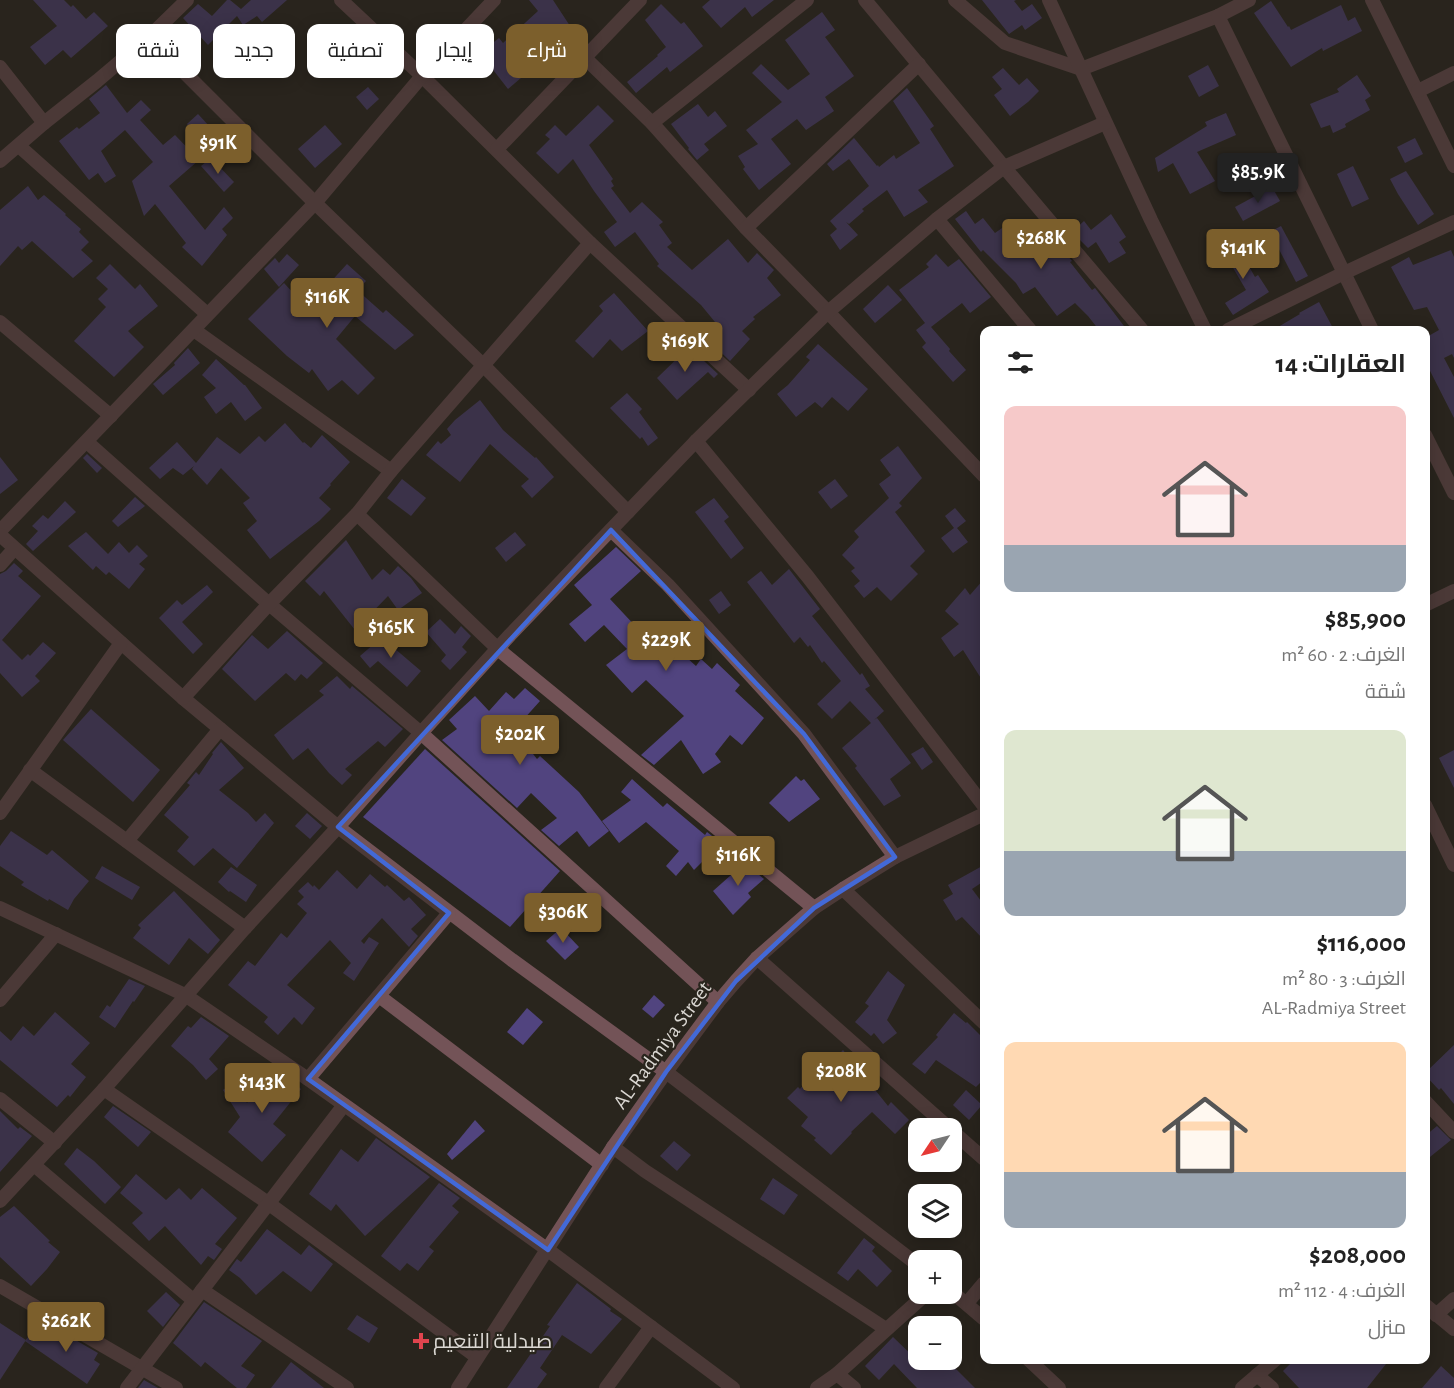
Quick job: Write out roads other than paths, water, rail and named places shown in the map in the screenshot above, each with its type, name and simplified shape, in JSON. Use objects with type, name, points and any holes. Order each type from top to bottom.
[{"type":"street","points":[[162,24],[187,0]]},
{"type":"street","points":[[341,0],[416,70]]},
{"type":"street","points":[[471,24],[494,0]]},
{"type":"street","points":[[588,53],[640,0]]},
{"type":"street","points":[[652,123],[807,0]]},
{"type":"street","points":[[865,0],[1139,326]]},
{"type":"street","points":[[955,0],[1005,43],[1081,69],[1218,16],[1248,0]]},
{"type":"street","points":[[1049,0],[1105,123],[1203,326]]},
{"type":"street","points":[[1372,0],[1454,166]]},
{"type":"street","points":[[1218,16],[1370,326]]},
{"type":"street","points":[[588,61],[652,123],[746,228],[980,472]]},
{"type":"street","points":[[746,228],[919,63]]},
{"type":"street","points":[[0,161],[116,65]]},
{"type":"street","points":[[0,68],[44,123]]},
{"type":"street","points":[[1418,91],[1454,73]]},
{"type":"street","points":[[190,78],[315,203],[484,366],[628,512]]},
{"type":"street","points":[[420,78],[315,203],[0,533],[14,549],[183,698],[338,827],[449,913],[666,1072],[908,1257]]},
{"type":"street","points":[[424,78],[590,243],[749,390]]},
{"type":"street","points":[[497,149],[564,78]]},
{"type":"street","points":[[0,1202],[104,1089],[244,928],[498,649],[696,441],[828,312],[937,219],[1004,167],[1105,123]]},
{"type":"street","points":[[19,146],[207,314]]},
{"type":"street","points":[[937,219],[1027,326]]},
{"type":"street","points":[[1236,326],[1454,222]]},
{"type":"street","points":[[183,698],[269,604],[357,514],[391,471],[590,243]]},
{"type":"street","points":[[0,322],[111,416]]},
{"type":"street","points":[[194,330],[391,471]]},
{"type":"street","points":[[696,441],[807,577],[980,801]]},
{"type":"street","points":[[87,442],[269,604],[421,733],[718,1002]]},
{"type":"street","points":[[1430,445],[1454,493]]},
{"type":"street","points":[[357,514],[498,649],[814,908]]},
{"type":"street","points":[[611,530],[676,594],[804,734],[894,857]]},
{"type":"street","points":[[0,565],[14,549]]},
{"type":"street","points":[[1430,603],[1454,591]]},
{"type":"street","points":[[0,813],[121,643]]},
{"type":"street","points":[[127,841],[220,729]]},
{"type":"street","points":[[30,770],[244,928]]},
{"type":"street","points":[[1430,815],[1454,865]]},
{"type":"street","name":"AL-Radmiya Street","points":[[458,1388],[602,1165],[666,1072],[718,1002],[757,958],[814,908],[843,889],[894,857],[980,816]]},
{"type":"street","points":[[843,889],[980,1019]]},
{"type":"street","points":[[0,908],[185,995],[308,1079],[548,1250],[733,1388]]},
{"type":"street","points":[[308,1079],[449,913]]},
{"type":"street","points":[[0,1000],[56,934]]},
{"type":"street","points":[[757,958],[938,1118]]},
{"type":"street","points":[[379,996],[602,1165]]},
{"type":"street","points":[[104,1089],[268,1203],[477,1357]]},
{"type":"street","points":[[0,1099],[55,1143]]},
{"type":"street","points":[[127,1388],[344,1105]]},
{"type":"street","points":[[1430,1106],[1454,1132]]},
{"type":"street","points":[[962,1140],[980,1155]]},
{"type":"street","points":[[614,1147],[645,1171],[886,1329]]},
{"type":"street","points":[[34,1165],[198,1295],[347,1388]]},
{"type":"street","points":[[0,1286],[176,1388]]},
{"type":"street","points":[[967,1304],[980,1288]]},
{"type":"street","points":[[1436,1315],[1454,1299]]},
{"type":"street","points":[[962,1300],[980,1315]]},
{"type":"street","points":[[818,1388],[837,1374],[914,1304]]},
{"type":"street","points":[[1430,1310],[1454,1329]]},
{"type":"street","points":[[606,1388],[651,1327]]},
{"type":"street","points":[[1033,1364],[1059,1388]]},
{"type":"street","points":[[1242,1388],[1270,1364]]},
{"type":"street","points":[[837,1374],[854,1388]]},
{"type":"street","points":[[1257,1375],[1272,1388]]},
{"type":"place","name":"صيدلية التنعيم","points":[[421,1341]]}]
